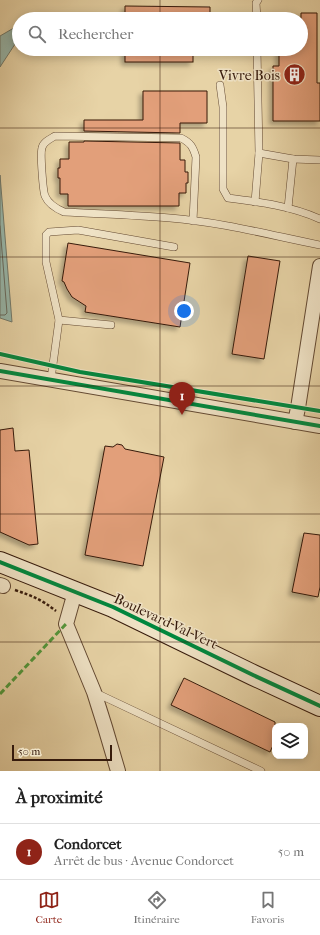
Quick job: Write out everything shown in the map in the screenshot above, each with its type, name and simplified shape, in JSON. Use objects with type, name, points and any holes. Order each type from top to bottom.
[{"type":"street","points":[[295,422],[320,266]]},
{"type":"street","points":[[0,371],[320,426]]},
{"type":"street","name":"Boulevard Val Vert","points":[[0,562],[113,607],[320,706]]},
{"type":"street","points":[[75,592],[66,624],[94,692],[118,771]]},
{"type":"lane","points":[[257,12],[256,3],[258,0]]},
{"type":"lane","points":[[255,202],[259,153],[257,56]]},
{"type":"lane","points":[[220,85],[223,107],[223,189],[228,198],[288,208],[320,219]]},
{"type":"lane","points":[[193,221],[196,157],[193,148],[188,142],[181,138],[55,136],[46,141],[42,148],[43,185],[45,196],[55,207],[64,212],[171,218],[193,221],[223,225],[320,245]]},
{"type":"lane","points":[[259,153],[293,159],[320,160]]},
{"type":"lane","points":[[288,208],[293,159]]},
{"type":"lane","points":[[51,379],[59,320],[46,262],[46,235],[49,232],[78,230],[174,247]]},
{"type":"lane","points":[[59,320],[111,326]]},
{"type":"lane","points":[[94,692],[261,771]]},
{"type":"path","points":[[1,586],[36,597],[57,612],[66,624]]},
{"type":"water","points":[[12,29],[12,49],[0,67],[0,36]]},
{"type":"water","points":[[0,175],[12,322],[0,318]]},
{"type":"building","points":[[125,6],[210,7],[210,12],[125,12]]},
{"type":"building","name":"Vivre Bois","points":[[308,13],[317,13],[317,83],[320,83],[320,121],[273,121],[273,66],[279,66],[279,56],[308,56]]},
{"type":"building","points":[[125,56],[193,56],[193,62],[125,62]]},
{"type":"building","points":[[143,91],[207,91],[207,123],[180,123],[180,133],[84,131],[84,120],[143,120]]},
{"type":"building","points":[[69,142],[180,143],[180,160],[185,160],[185,172],[188,172],[188,183],[186,183],[186,193],[179,193],[179,206],[68,206],[68,194],[60,194],[60,178],[58,178],[58,168],[60,168],[60,159],[69,159]]},
{"type":"building","points":[[68,243],[190,263],[180,327],[85,312],[86,306],[72,297],[62,281]]},
{"type":"building","points":[[248,256],[280,261],[264,359],[232,354]]},
{"type":"building","points":[[13,428],[15,451],[29,450],[38,544],[29,545],[0,532],[0,430]]},
{"type":"building","points":[[117,444],[122,445],[125,449],[164,457],[143,566],[85,555],[105,446],[113,447]]},
{"type":"building","points":[[304,533],[320,535],[320,587],[318,597],[292,592]]},
{"type":"building","points":[[184,678],[275,722],[272,723],[272,748],[270,752],[171,705]]},
{"type":"marked path","points":[[0,694],[66,624]]},
{"type":"cycle path","points":[[0,354],[80,372],[320,411]]},
{"type":"cycle path","points":[[0,371],[320,426]]},
{"type":"cycle path","points":[[0,562],[113,607],[320,706]]},
{"type":"place","name":"Vivre Bois","points":[[295,75]]},
{"type":"place","name":"Condorcet","points":[[182,415]]}]
